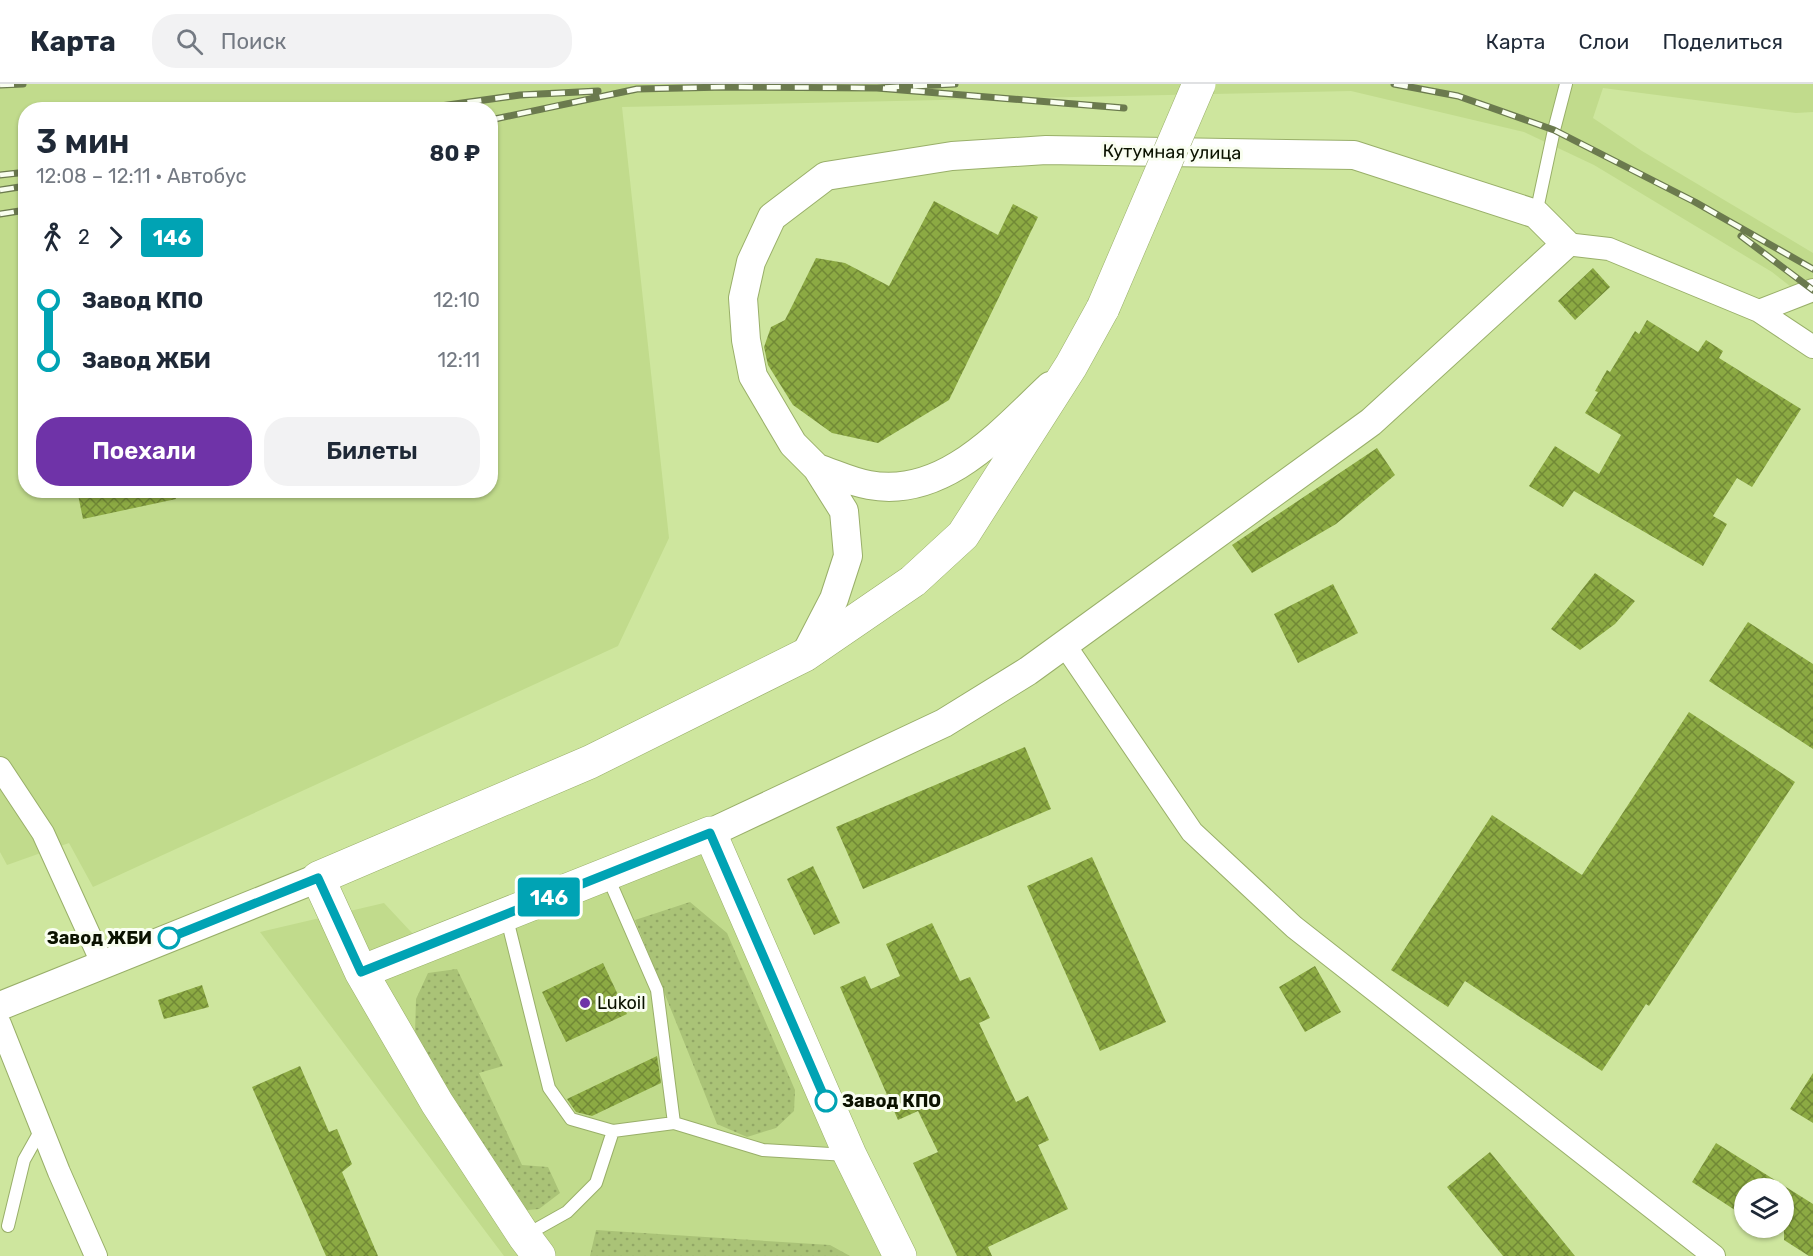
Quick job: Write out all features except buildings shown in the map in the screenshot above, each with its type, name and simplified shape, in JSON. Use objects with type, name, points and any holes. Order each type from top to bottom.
[{"type":"main road","points":[[532,1246],[437,1103],[361,972],[318,878],[590,762],[805,655],[913,581],[963,535],[1071,366],[1103,308],[1199,84]]},
{"type":"main road","points":[[361,972],[710,833],[850,1155],[900,1256]]},
{"type":"main road","points":[[850,1155],[849,1180],[875,1233],[879,1256]]},
{"type":"street","name":"Кутумная улица","points":[[817,468],[793,444],[753,376],[746,340],[742,298],[751,262],[772,217],[826,176],[952,156],[1046,150],[1354,155],[1536,214],[1566,244]]},
{"type":"street","points":[[710,833],[944,723],[1029,671],[1371,422],[1566,244],[1610,249],[1759,311],[1813,347]]},
{"type":"street","points":[[1759,311],[1813,290]]},
{"type":"street","points":[[817,468],[868,485],[892,487],[925,482],[968,460],[1071,366]]},
{"type":"street","points":[[805,655],[834,599],[848,556],[844,511],[817,468]]},
{"type":"street","points":[[1064,644],[1192,832],[1294,927],[1714,1256]]},
{"type":"street","points":[[0,768],[43,833],[103,964]]},
{"type":"street","points":[[0,1006],[318,878]]},
{"type":"street","points":[[0,1024],[96,1256]]},
{"type":"lane","points":[[1536,214],[1566,84]]},
{"type":"lane","points":[[607,874],[657,990],[674,1123]]},
{"type":"lane","points":[[506,914],[549,1088],[571,1119],[613,1131],[674,1123],[763,1150],[850,1155]]},
{"type":"lane","points":[[8,1226],[24,1160],[42,1128]]},
{"type":"lane","points":[[532,1246],[596,1183],[613,1131]]},
{"type":"shaded area","points":[[0,84],[1813,84],[1813,112],[1796,113],[1603,88],[1593,118],[1642,151],[1813,253],[1813,304],[1772,272],[1594,165],[1524,132],[1351,91],[622,107],[669,538],[618,646],[93,887],[69,843],[7,865],[0,852]]},
{"type":"shaded area","points":[[707,819],[913,1256],[504,1256],[260,932],[384,903],[413,934]]},
{"type":"shaded area","points":[[690,902],[727,933],[795,1090],[794,1111],[776,1128],[747,1137],[717,1124],[635,920]]},
{"type":"shaded area","points":[[457,969],[503,1066],[479,1073],[522,1165],[548,1167],[560,1193],[539,1209],[517,1211],[415,1034],[416,999],[428,973]]},
{"type":"shaded area","points":[[596,1230],[830,1245],[850,1256],[590,1256]]},
{"type":"railway","points":[[0,85],[23,84]]},
{"type":"railway","points":[[955,84],[877,88],[1124,108]]},
{"type":"railway","points":[[1394,84],[1458,96],[1554,130],[1695,202],[1813,269]]},
{"type":"railway","points":[[498,118],[637,89],[877,88]]},
{"type":"railway","points":[[470,102],[520,95],[598,91]]},
{"type":"railway","points":[[0,175],[18,173]]},
{"type":"railway","points":[[0,190],[18,187]]},
{"type":"railway","points":[[0,214],[18,211]]},
{"type":"railway","points":[[1741,236],[1813,290]]},
{"type":"bus line","name":"146","points":[[169,938],[318,878],[361,972],[710,833],[826,1101]]},
{"type":"place","name":"Завод ЖБИ","points":[[169,938]]},
{"type":"place","name":"Lukoil","points":[[585,1003]]},
{"type":"place","name":"Завод КПО","points":[[826,1101]]}]
